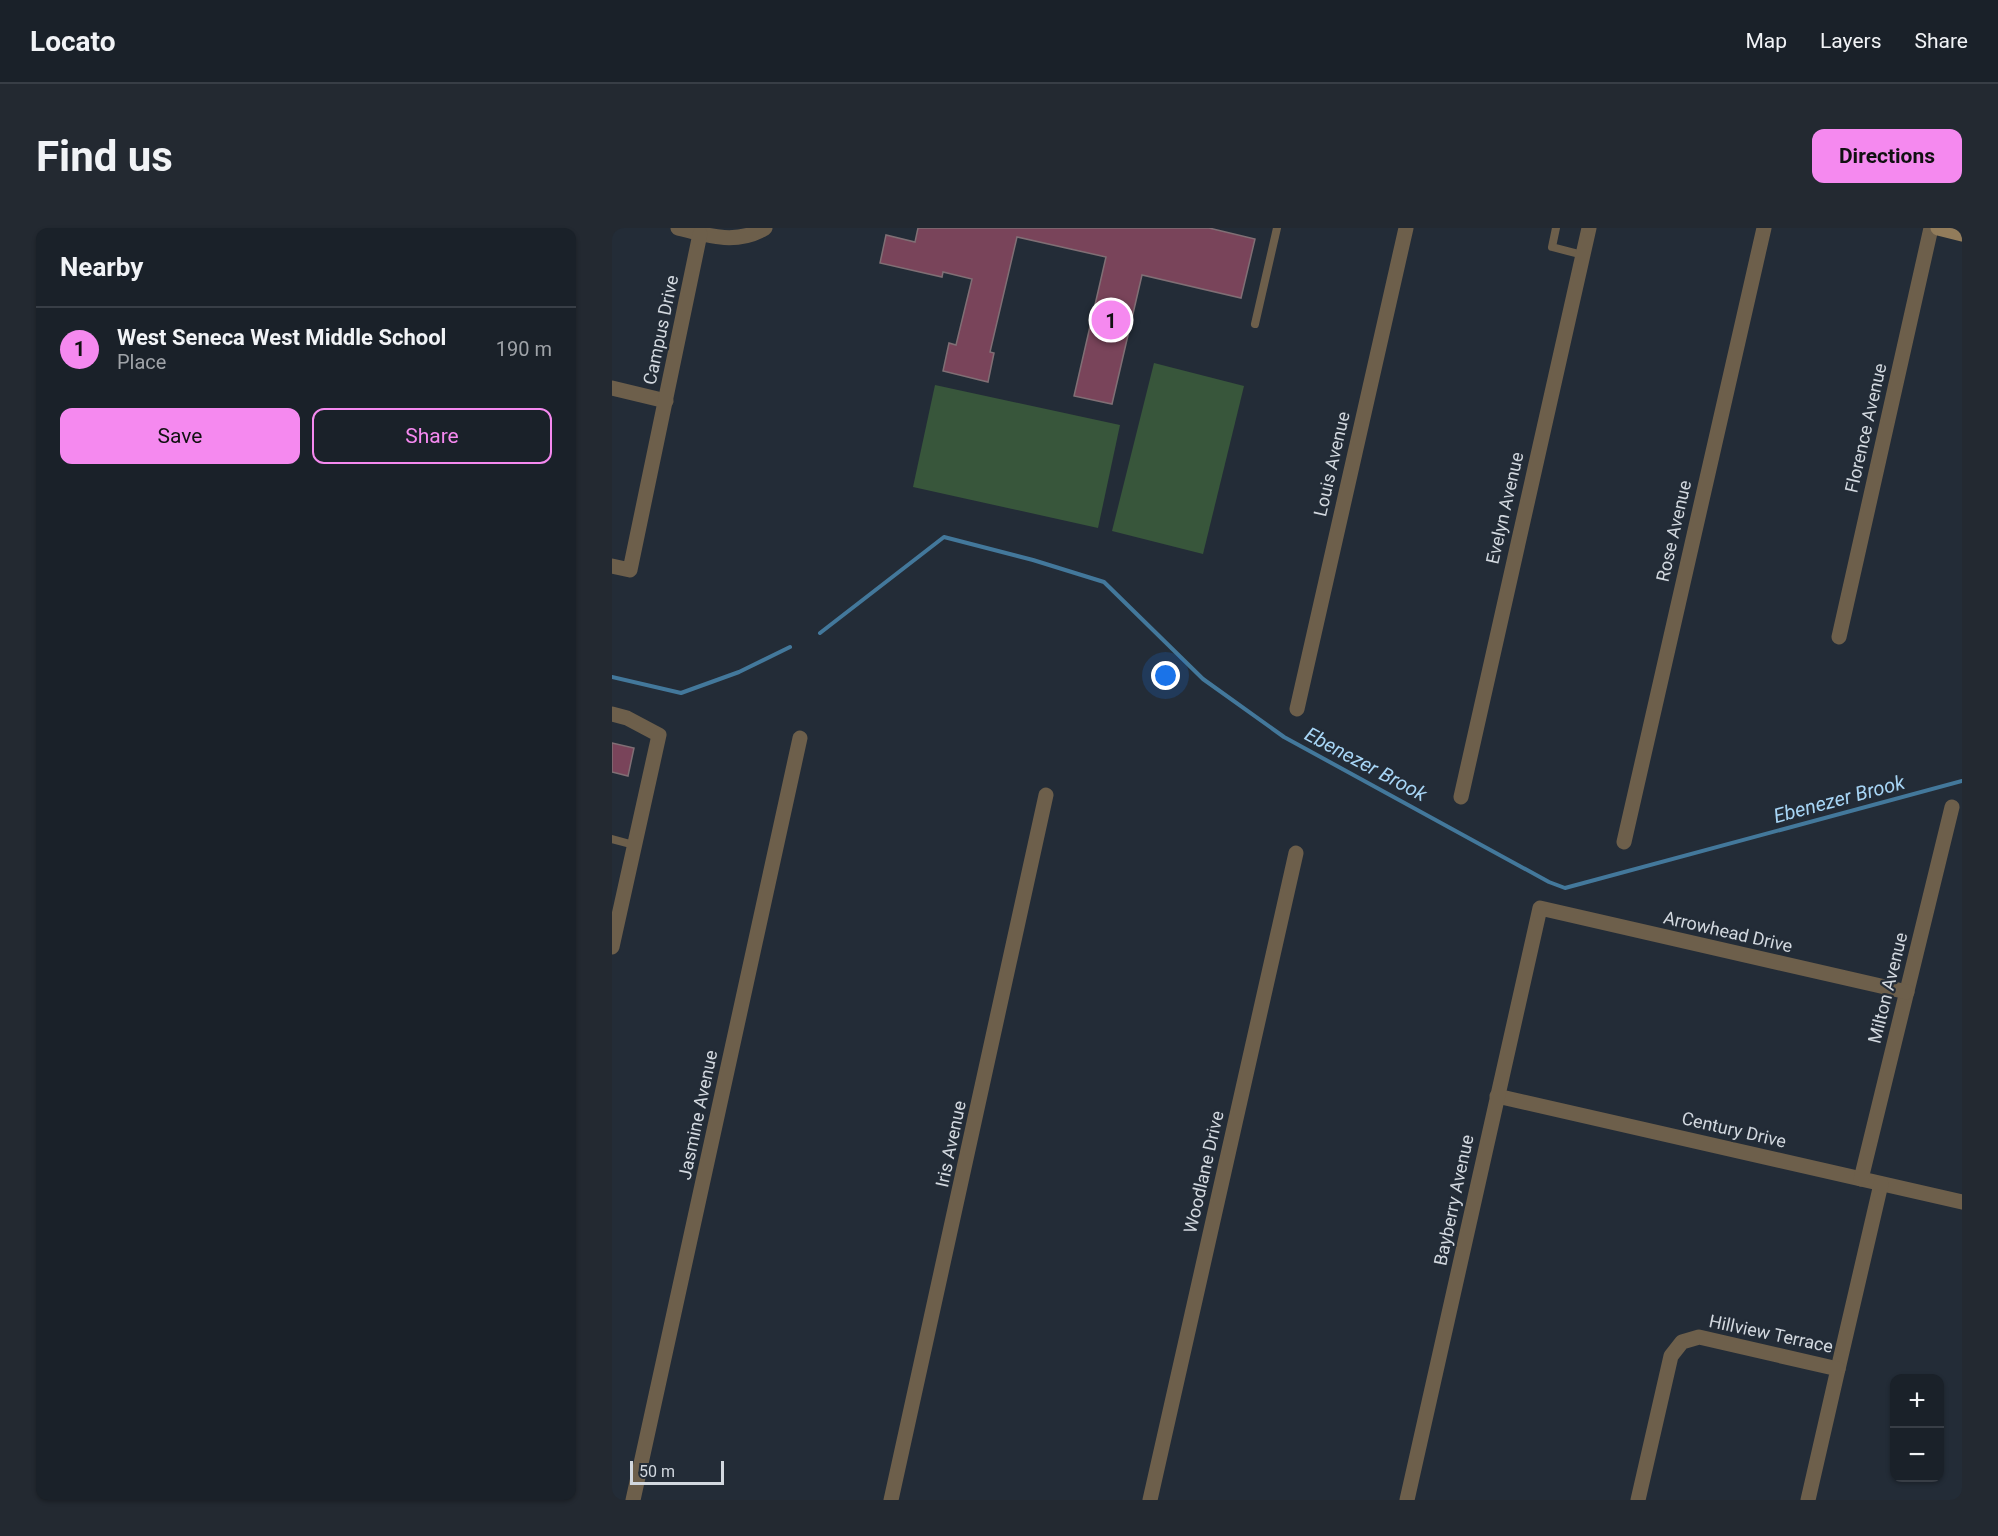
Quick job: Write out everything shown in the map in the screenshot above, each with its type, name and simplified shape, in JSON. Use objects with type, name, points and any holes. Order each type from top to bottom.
[{"type":"main road","points":[[1938,228],[1962,234]]},
{"type":"street","points":[[678,228],[700,234],[740,238],[765,228]]},
{"type":"street","name":"Louis Avenue","points":[[1297,709],[1406,228]]},
{"type":"street","name":"Evelyn Avenue","points":[[1461,797],[1589,228]]},
{"type":"street","name":"Rose Avenue","points":[[1624,842],[1764,228]]},
{"type":"street","name":"Florence Avenue","points":[[1839,638],[1931,228]]},
{"type":"street","name":"Campus Drive","points":[[612,566],[630,570],[700,234]]},
{"type":"street","points":[[612,388],[666,401]]},
{"type":"street","points":[[612,714],[627,718],[659,735],[612,947]]},
{"type":"street","name":"Jasmine Avenue","points":[[633,1500],[800,738]]},
{"type":"street","name":"Iris Avenue","points":[[891,1500],[1046,795]]},
{"type":"street","name":"Milton Avenue","points":[[1861,1179],[1952,807]]},
{"type":"street","name":"Woodlane Drive","points":[[1150,1500],[1296,853]]},
{"type":"street","name":"Arrowhead Drive","points":[[1540,908],[1907,992]]},
{"type":"street","name":"Bayberry Avenue","points":[[1407,1500],[1540,908]]},
{"type":"street","name":"Century Drive","points":[[1497,1096],[1962,1202]]},
{"type":"street","name":"Hillview Terrace","points":[[1808,1500],[1881,1184]]},
{"type":"street","name":"Hillview Terrace","points":[[1638,1500],[1671,1356],[1682,1342],[1699,1337],[1838,1369]]},
{"type":"lane","points":[[1255,324],[1277,228]]},
{"type":"lane","points":[[1556,228],[1552,247],[1583,255]]},
{"type":"lane","points":[[612,839],[634,845]]},
{"type":"green space","points":[[1154,363],[1244,386],[1203,554],[1112,531]]},
{"type":"green space","points":[[935,385],[1120,425],[1098,528],[913,487]]},
{"type":"building","points":[[918,228],[1209,228],[1255,239],[1241,298],[1142,275],[1112,404],[1074,396],[1106,257],[1017,237],[990,352],[994,353],[988,382],[943,371],[949,343],[956,345],[972,279],[943,272],[942,277],[880,263],[886,235],[915,242]]},
{"type":"building","points":[[612,743],[634,748],[628,776],[612,772]]},
{"type":"waterway","name":"Ebenezer Brook","points":[[820,633],[944,537],[1033,560],[1104,582],[1203,679],[1284,737],[1549,882],[1565,888],[1962,781]]},
{"type":"waterway","name":"Ebenezer Brook","points":[[612,677],[681,693],[739,672],[790,647]]},
{"type":"place","name":"West Seneca West Middle School","points":[[1111,320]]}]
